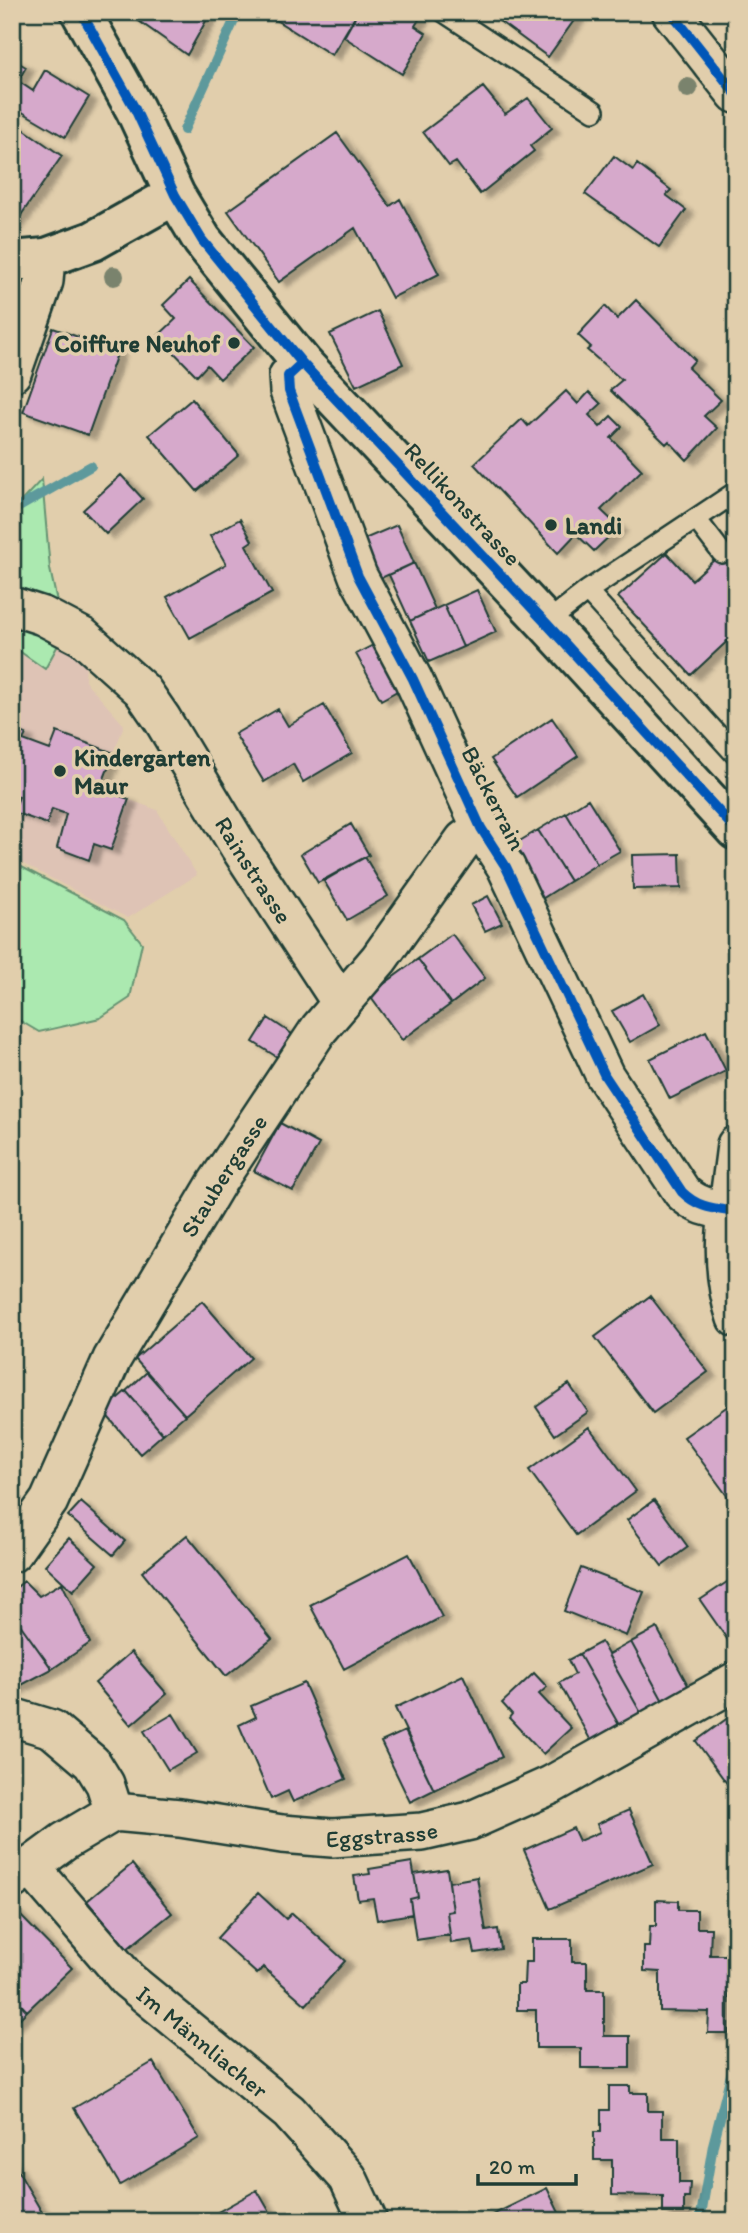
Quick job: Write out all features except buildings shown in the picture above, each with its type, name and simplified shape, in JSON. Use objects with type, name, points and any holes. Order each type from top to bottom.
[{"type":"street","name":"Rellikonstrasse","points":[[80,12],[135,109],[175,195],[202,240],[302,363],[736,830]]},
{"type":"street","points":[[671,12],[736,94]]},
{"type":"street","points":[[15,358],[44,281],[29,260],[93,241],[175,195]]},
{"type":"street","name":"Bäckerrain","points":[[302,363],[288,376],[289,391],[358,576],[413,679],[481,828],[506,867],[605,1076],[691,1202],[729,1211]]},
{"type":"street","name":"Rainstrasse","points":[[12,606],[43,616],[83,637],[142,690],[239,847],[341,1003]]},
{"type":"street","name":"Staubergasse","points":[[12,1553],[49,1501],[112,1359],[216,1184],[319,1029],[379,959],[464,840],[481,828]]},
{"type":"street","points":[[736,1145],[724,1249],[725,1274],[736,1318]]},
{"type":"street","name":"Eggstrasse","points":[[114,1812],[332,1838],[422,1832],[470,1821],[551,1785],[736,1681]]},
{"type":"street","points":[[12,1717],[52,1730],[92,1763],[105,1784],[114,1812],[65,1841],[21,1873]]},
{"type":"street","name":"Im Männliacher","points":[[21,1873],[128,1980],[289,2112],[348,2178],[368,2221]]},
{"type":"lane","points":[[444,12],[594,111]]},
{"type":"lane","points":[[546,623],[587,591],[736,492]]},
{"type":"lane","points":[[696,519],[722,553]]},
{"type":"lane","points":[[587,591],[736,755]]},
{"type":"shaded area","name":"Kindergarten Maur","points":[[19,623],[86,660],[85,681],[124,725],[101,789],[157,810],[197,875],[128,918],[12,858],[12,642]]},
{"type":"green space","points":[[42,479],[50,569],[64,634],[45,669],[12,646],[12,511]]},
{"type":"green space","points":[[12,862],[124,920],[142,943],[130,998],[100,1018],[39,1032],[12,1016]]},
{"type":"waterway","points":[[184,130],[238,12]]},
{"type":"waterway","points":[[12,511],[91,466]]},
{"type":"waterway","points":[[700,2221],[713,2145],[736,2055]]},
{"type":"cycle path","points":[[81,12],[135,109],[175,195],[202,240],[302,363],[736,830]]},
{"type":"cycle path","points":[[671,12],[736,94]]},
{"type":"cycle path","points":[[302,363],[288,376],[289,391],[358,576],[413,679],[481,828],[506,867],[605,1076],[682,1192],[698,1203],[729,1211]]},
{"type":"place","name":"Coiffure Neuhof","points":[[234,343]]},
{"type":"place","name":"Landi","points":[[551,525]]},
{"type":"place","name":"Kindergarten Maur","points":[[60,771]]}]
